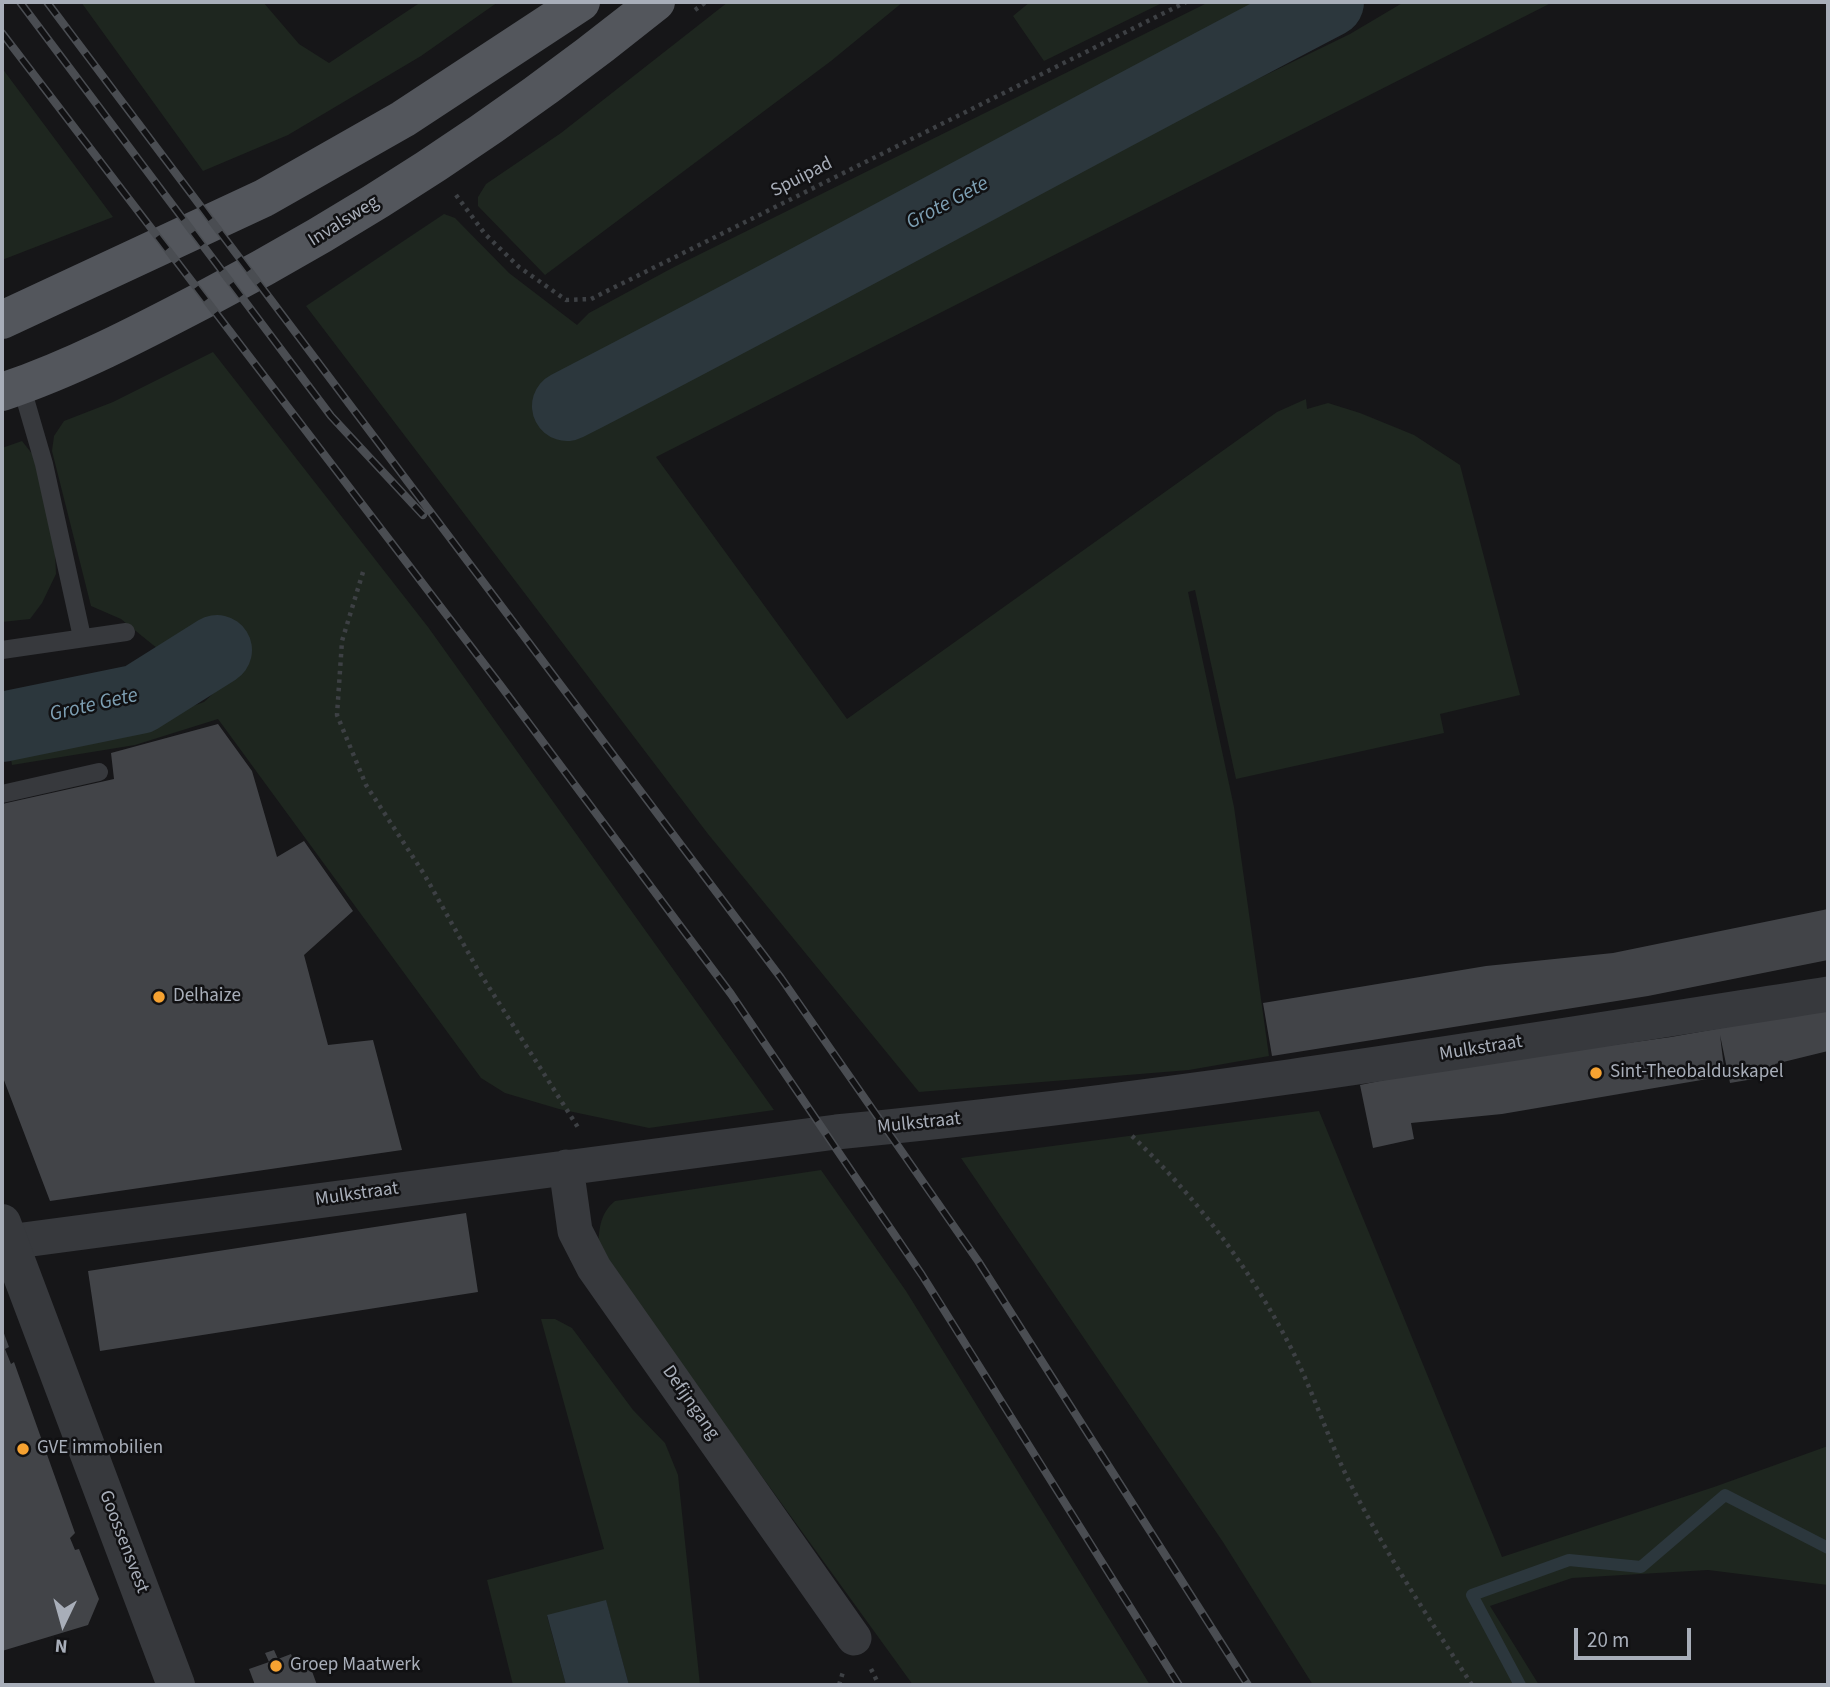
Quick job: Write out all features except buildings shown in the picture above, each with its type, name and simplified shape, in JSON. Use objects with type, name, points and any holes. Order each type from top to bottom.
[{"type":"main road","points":[[2,320],[264,198],[403,119],[581,2]]},
{"type":"main road","name":"Invalsweg","points":[[11,389],[155,325],[300,249],[440,163],[585,60],[656,2]]},
{"type":"street","name":"Mulkstraat","points":[[4,1236],[1295,1078],[1828,994]]},
{"type":"street","name":"Defijngang","points":[[566,1167],[575,1231],[594,1268],[850,1631]]},
{"type":"street","name":"Goossensvest","points":[[4,1236],[176,1685]]},
{"type":"lane","points":[[11,389],[44,464],[82,637]]},
{"type":"lane","points":[[2,650],[126,632]]},
{"type":"lane","points":[[2,794],[99,772]]},
{"type":"path","name":"Spuipad","points":[[455,194],[485,234],[520,267],[566,300],[591,299],[1186,2]]},
{"type":"path","points":[[363,572],[342,641],[337,715],[366,785],[424,874],[478,970],[600,1163]]},
{"type":"path","points":[[1090,1104],[1133,1136],[1178,1180],[1237,1256],[1291,1348],[1347,1475],[1413,1595],[1472,1685]]},
{"type":"shaded area","points":[[81,2],[263,2],[299,44],[329,63],[421,2],[498,2],[421,56],[288,135],[203,171]]},
{"type":"shaded area","points":[[728,2],[903,2],[831,61],[545,275],[478,206],[478,197],[486,184],[561,133]]},
{"type":"shaded area","points":[[1030,2],[1164,2],[1044,61],[1013,16]]},
{"type":"shaded area","points":[[1209,2],[1300,2],[735,288],[589,372],[570,375],[562,383],[553,400],[567,419],[596,416],[612,402],[756,323],[1350,34],[1404,2],[1553,2],[656,457],[847,719],[1277,412],[1306,399],[1307,409],[1328,403],[1414,435],[1460,465],[1520,695],[1440,714],[1444,733],[1236,779],[1195,590],[1188,592],[1234,807],[1269,1056],[1189,1070],[919,1092],[708,834],[306,306],[444,214],[455,218],[509,273],[577,325],[589,313],[674,267]]},
{"type":"shaded area","points":[[2,68],[113,217],[2,260]]},
{"type":"shaded area","points":[[213,352],[428,627],[774,1110],[649,1128],[559,1109],[505,1093],[481,1078],[218,719],[135,745],[12,765],[8,741],[59,734],[125,731],[204,702],[245,664],[204,630],[163,653],[121,619],[91,606],[52,451],[54,436],[64,421],[113,402]]},
{"type":"shaded area","points":[[22,441],[37,460],[55,552],[56,574],[42,603],[30,619],[2,622],[2,448]]},
{"type":"shaded area","points":[[1319,1111],[1502,1557],[1828,1446],[1828,1585],[1708,1570],[1572,1578],[1490,1606],[1539,1685],[1313,1685],[1223,1542],[961,1158]]},
{"type":"shaded area","points":[[821,1170],[906,1291],[1150,1685],[913,1685],[598,1250],[603,1217],[615,1201]]},
{"type":"shaded area","points":[[541,1319],[555,1319],[572,1328],[633,1410],[665,1443],[678,1475],[700,1685],[629,1685],[606,1601],[547,1616],[566,1685],[513,1685],[487,1580],[604,1549]]},
{"type":"shaded area","points":[[606,1600],[629,1685],[566,1685],[547,1615]]},
{"type":"waterway","name":"Grote Gete","points":[[567,406],[1329,2]]},
{"type":"waterway","name":"Grote Gete","points":[[2,727],[139,699],[217,650]]},
{"type":"waterway","points":[[1520,1685],[1472,1595],[1569,1560],[1641,1567],[1725,1495],[1828,1548]]},
{"type":"railway","points":[[20,2],[331,416],[423,515]]},
{"type":"railway","points":[[47,2],[781,978],[978,1261],[1248,1685]]},
{"type":"railway","points":[[2,33],[501,686],[731,994],[922,1275],[1179,1685]]},
{"type":"place","name":"Delhaize","points":[[159,997]]},
{"type":"place","name":"Sint-Theobalduskapel","points":[[1596,1073]]},
{"type":"place","name":"GVE immobilien","points":[[23,1449]]},
{"type":"place","name":"Groep Maatwerk","points":[[276,1666]]}]
